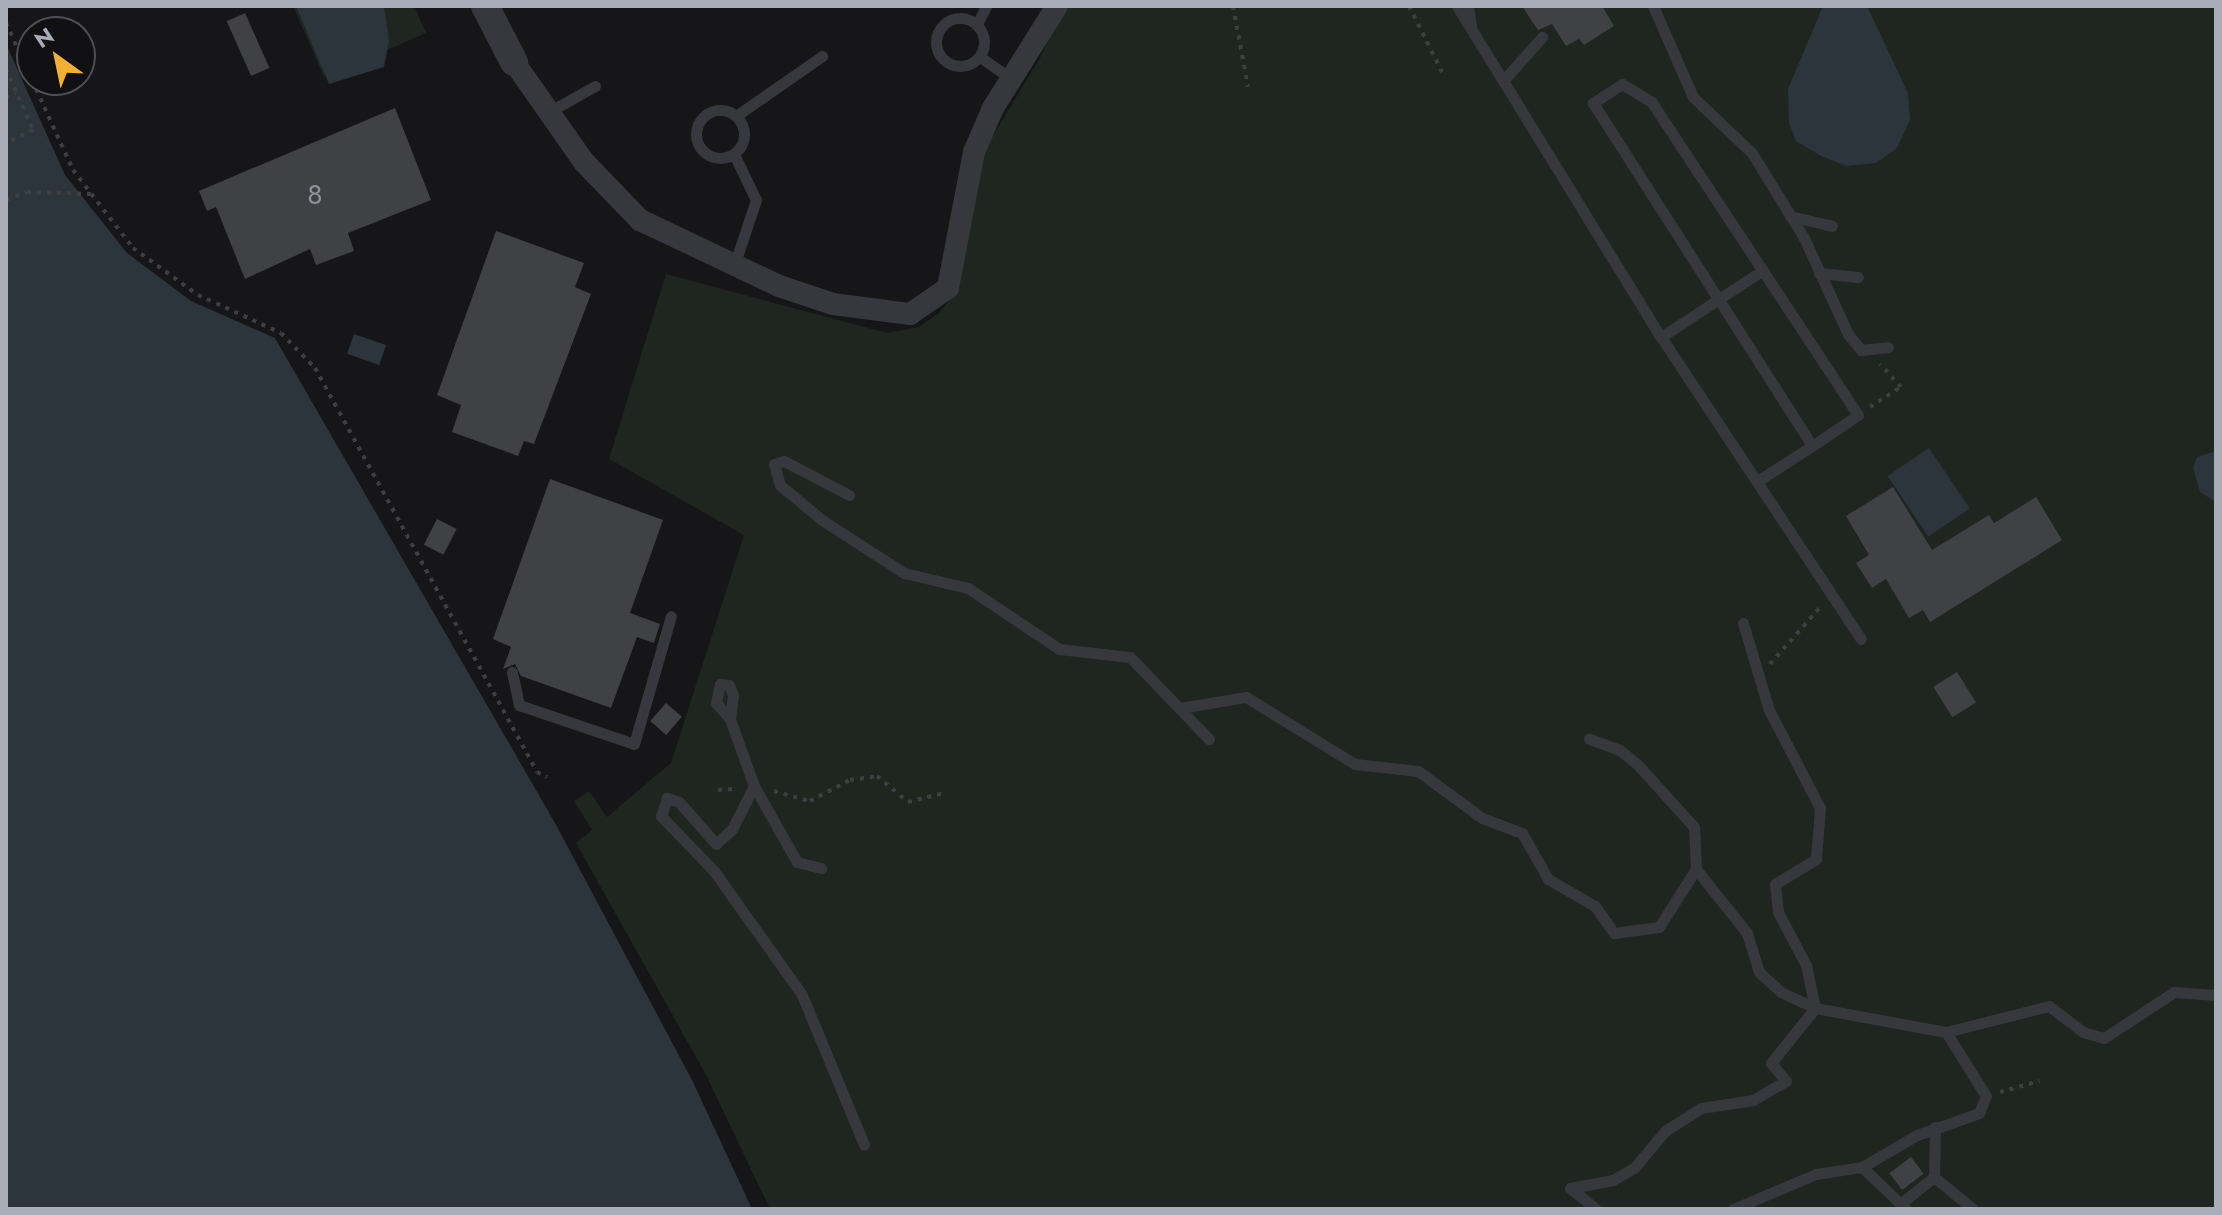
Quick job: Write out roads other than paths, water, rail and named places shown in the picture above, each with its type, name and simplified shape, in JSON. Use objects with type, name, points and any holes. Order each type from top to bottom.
[{"type":"street","points":[[485,6],[514,62],[547,113],[640,220],[733,266],[833,304],[887,315],[910,314],[933,303],[948,288],[956,260],[974,152],[1012,80],[1057,6]]},
{"type":"lane","points":[[980,57],[985,44],[977,24],[986,6]]},
{"type":"lane","points":[[1457,6],[1661,337],[1759,480],[1861,639]]},
{"type":"lane","points":[[1468,6],[1472,30]]},
{"type":"lane","points":[[1653,6],[1693,97],[1752,153],[1790,216],[1848,334],[1872,354],[1888,347]]},
{"type":"lane","points":[[977,24],[955,19],[936,41],[952,65],[980,57]]},
{"type":"lane","points":[[1503,81],[1542,37]]},
{"type":"lane","points":[[736,116],[822,56]]},
{"type":"lane","points":[[980,57],[1012,80]]},
{"type":"lane","points":[[1759,480],[1812,446],[1858,415],[1652,102],[1622,84],[1593,103],[1812,446]]},
{"type":"lane","points":[[547,113],[595,86]]},
{"type":"lane","points":[[721,110],[736,116],[744,136],[734,154],[710,156],[696,137],[706,115],[721,110]]},
{"type":"lane","points":[[733,266],[756,200],[734,154]]},
{"type":"lane","points":[[1790,216],[1832,226]]},
{"type":"lane","points":[[1661,337],[1763,270]]},
{"type":"lane","points":[[1819,273],[1858,277]]},
{"type":"lane","points":[[849,495],[784,461],[774,464],[780,485],[875,556],[904,573],[968,588],[1059,649],[1121,652],[1209,739]]},
{"type":"lane","points":[[512,672],[519,705],[634,744],[671,616]]},
{"type":"lane","points":[[1743,623],[1757,678],[1820,808],[1816,859],[1775,884],[1778,912],[1806,965],[1815,1008]]},
{"type":"lane","points":[[1180,708],[1246,697],[1355,764],[1418,771],[1482,818],[1522,833],[1548,879],[1595,906],[1614,933],[1659,927],[1696,869],[1694,827],[1620,750],[1589,739]]},
{"type":"lane","points":[[730,719],[749,786],[797,862],[821,868]]},
{"type":"lane","points":[[749,786],[732,829],[716,844],[679,802],[667,798],[661,816],[714,871],[802,995],[864,1145]]},
{"type":"lane","points":[[1696,869],[1747,933],[1759,972],[1781,992],[1815,1008],[1946,1032],[2049,1006],[2083,1032],[2104,1038],[2174,992],[2216,995]]},
{"type":"lane","points":[[1596,1209],[1570,1188],[1613,1180],[1634,1168],[1665,1131],[1701,1108],[1753,1100],[1786,1081],[1771,1063],[1815,1008]]},
{"type":"lane","points":[[1733,1209],[1816,1174],[1862,1167],[1935,1127],[1979,1113],[1986,1096],[1946,1032]]},
{"type":"lane","points":[[1862,1167],[1903,1207],[1934,1177],[1935,1127]]},
{"type":"lane","points":[[1934,1177],[1973,1209]]}]
